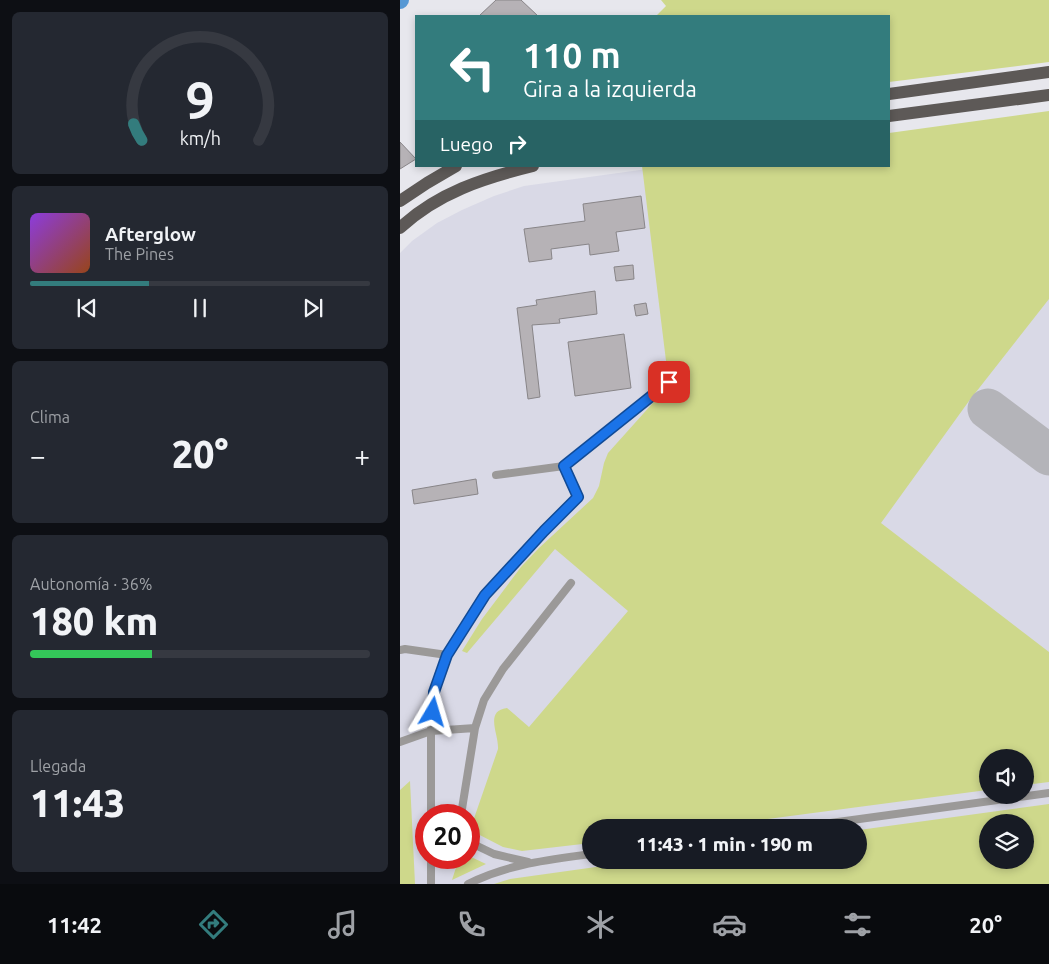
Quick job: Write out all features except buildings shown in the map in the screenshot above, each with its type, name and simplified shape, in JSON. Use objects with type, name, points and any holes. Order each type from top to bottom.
[{"type":"main road","points":[[890,94],[1049,72]]},
{"type":"main road","points":[[890,116],[1049,95]]},
{"type":"main road","points":[[400,201],[427,182],[454,167]]},
{"type":"main road","points":[[400,228],[414,215],[444,196],[504,173],[529,167]]},
{"type":"lane","points":[[496,475],[564,466],[669,382]]},
{"type":"lane","points":[[431,804],[434,692],[447,655],[485,595],[578,497],[564,466]]},
{"type":"lane","points":[[463,804],[475,728],[484,700],[503,669],[572,583]]},
{"type":"lane","points":[[400,650],[405,649],[447,655]]},
{"type":"lane","points":[[400,742],[432,731],[475,728]]},
{"type":"lane","points":[[862,819],[1049,794]]},
{"type":"lane","points":[[480,847],[494,854],[530,863]]},
{"type":"lane","points":[[468,884],[490,873],[530,863],[582,855]]},
{"type":"lane","points":[[430,884],[431,869]]},
{"type":"shaded area","points":[[1049,117],[1049,884],[400,884],[400,253],[412,241],[437,223],[494,196],[524,186],[662,167],[890,167]]},
{"type":"green space","points":[[661,0],[1049,0],[1049,62],[890,82],[890,15],[657,15],[666,6]]},
{"type":"green space","points":[[1049,111],[1049,299],[969,401],[881,523],[1049,652],[1049,782],[1034,784],[1034,749],[979,749],[979,791],[768,819],[582,819],[582,844],[522,851],[503,847],[480,835],[479,804],[498,749],[494,724],[496,714],[500,710],[507,708],[529,727],[628,611],[555,549],[467,653],[462,651],[482,619],[521,567],[593,498],[599,486],[608,453],[669,385],[642,167],[890,167],[890,133]]},
{"type":"green space","points":[[410,781],[415,884],[400,884],[400,790]]},
{"type":"green space","points":[[1049,804],[1049,884],[494,884],[510,879],[582,869],[867,869],[867,829]]},
{"type":"green space","points":[[480,861],[486,864],[480,867]]},
{"type":"green space","points":[[456,869],[475,869],[452,880]]},
{"type":"taxiway","points":[[988,409],[1049,455]]},
{"type":"route","points":[[433,712],[434,692],[447,655],[485,595],[578,497],[564,466],[669,382]]}]
